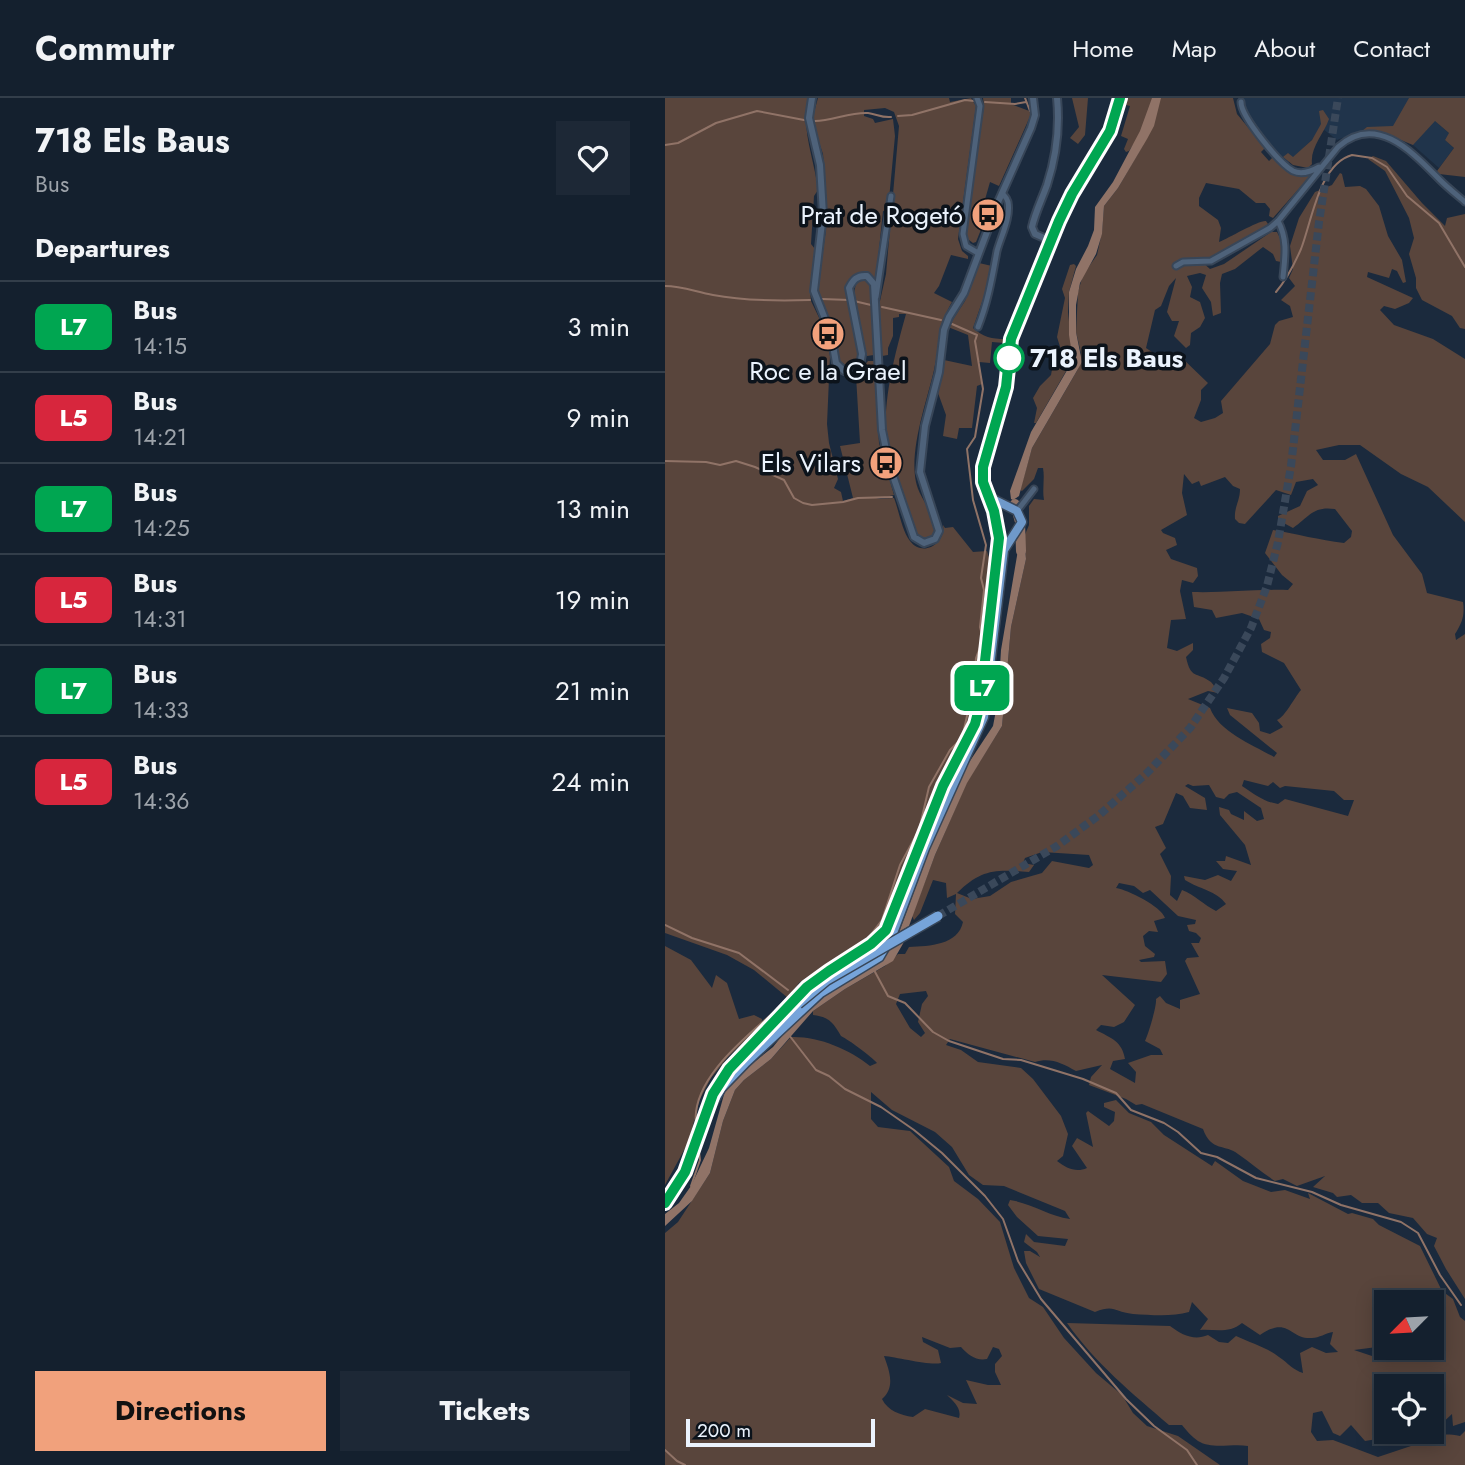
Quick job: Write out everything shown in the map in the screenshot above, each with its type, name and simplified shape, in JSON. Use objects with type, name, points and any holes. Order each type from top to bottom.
[{"type":"highway","points":[[665,1203],[688,1165],[702,1121],[720,1082],[739,1058],[807,987],[871,944],[886,930],[943,786],[975,724],[985,687]]},
{"type":"highway","points":[[739,1058],[827,980],[938,916]]},
{"type":"highway","points":[[702,1121],[721,1088],[746,1062],[820,993],[879,957],[893,933]]},
{"type":"main road","points":[[893,933],[930,836],[984,717],[1000,561],[997,524],[983,476],[984,459],[1006,387],[1011,339],[1072,194],[1110,131],[1120,98]]},
{"type":"main road","points":[[987,493],[997,502],[1015,510],[1022,522],[1006,546],[1000,561]]},
{"type":"main road","points":[[997,524],[1000,511],[1015,510]]},
{"type":"main road","points":[[997,524],[1008,535],[1016,533]]},
{"type":"street","points":[[812,98],[809,118],[820,165],[824,214],[814,291],[831,334],[836,363],[844,371],[856,369],[861,360],[849,296],[851,284],[862,275],[871,279],[876,298]]},
{"type":"street","points":[[977,98],[980,106],[963,234],[966,246],[978,253]]},
{"type":"street","points":[[891,196],[876,298],[882,430],[885,448],[914,537],[920,542],[928,543],[935,539],[939,531],[920,472],[925,426],[939,372],[945,324],[964,293],[1034,119],[1033,98]]},
{"type":"street","points":[[1051,241],[1035,234],[1032,227],[1049,177],[1057,142],[1057,98]]},
{"type":"street","points":[[1241,102],[1252,127],[1291,170],[1306,172],[1324,164]]},
{"type":"street","points":[[1176,266],[1183,262],[1211,261],[1252,239],[1278,221],[1338,147],[1351,139],[1368,135],[1385,137],[1410,149],[1465,202]]},
{"type":"street","points":[[978,327],[989,296],[1006,222],[1008,205],[1002,193]]},
{"type":"street","points":[[1278,221],[1283,230],[1286,251],[1283,277]]},
{"type":"street","points":[[1015,510],[1034,489]]},
{"type":"shaded area","points":[[665,98],[808,98],[807,133],[818,190],[814,196],[811,244],[815,249],[810,290],[811,301],[825,330],[830,356],[827,424],[838,479],[834,488],[841,492],[843,501],[853,498],[840,446],[860,443],[856,376],[868,361],[874,361],[879,443],[894,495],[876,499],[894,498],[905,532],[915,546],[933,546],[941,537],[943,525],[945,528],[953,527],[973,552],[987,551],[991,564],[972,724],[925,817],[884,924],[799,983],[788,998],[754,970],[727,955],[665,933]]},
{"type":"shaded area","points":[[818,98],[949,98],[950,102],[971,98],[976,106],[958,239],[968,259],[951,255],[934,293],[952,302],[942,327],[915,455],[916,482],[934,523],[932,537],[925,540],[917,533],[887,441],[889,386],[906,314],[893,318],[893,336],[888,355],[882,356],[878,310],[886,274],[899,126],[894,112],[885,108],[864,110],[864,116],[873,119],[875,123],[893,119],[895,136],[888,210],[883,211],[876,279],[858,273],[845,288],[858,352],[857,362],[848,367],[840,361],[834,329],[821,303],[818,285],[827,207],[823,154],[813,125]]},
{"type":"shaded area","points":[[983,98],[1011,98],[1011,104],[1032,112],[999,186],[990,182],[984,203],[990,207],[976,242],[973,243],[965,237]]},
{"type":"shaded area","points":[[1072,98],[1088,98],[1085,135],[1078,144],[1070,138],[1079,127]]},
{"type":"shaded area","points":[[1127,98],[1233,98],[1237,114],[1265,148],[1261,152],[1269,161],[1273,157],[1294,174],[1311,175],[1273,218],[1269,216],[1270,209],[1265,203],[1256,203],[1239,189],[1206,183],[1199,198],[1199,206],[1218,220],[1221,228],[1219,242],[1257,223],[1266,221],[1268,224],[1202,262],[1210,269],[1224,264],[1271,232],[1277,232],[1282,242],[1281,262],[1276,261],[1273,254],[1263,247],[1235,269],[1222,274],[1221,313],[1213,316],[1211,302],[1202,288],[1206,275],[1200,273],[1187,276],[1192,287],[1190,297],[1200,302],[1205,318],[1200,327],[1191,333],[1190,345],[1186,348],[1174,336],[1179,321],[1172,321],[1167,312],[1176,278],[1169,286],[1161,306],[1155,310],[1146,348],[1164,360],[1182,358],[1208,383],[1201,390],[1201,400],[1194,418],[1201,422],[1223,413],[1221,401],[1270,344],[1275,325],[1293,317],[1290,306],[1281,300],[1295,286],[1289,278],[1293,269],[1290,246],[1299,218],[1315,192],[1332,185],[1340,173],[1345,187],[1360,186],[1366,189],[1379,206],[1388,236],[1402,260],[1406,282],[1403,283],[1397,271],[1392,269],[1389,278],[1368,272],[1367,277],[1413,298],[1409,303],[1395,309],[1384,306],[1380,310],[1394,325],[1433,339],[1465,359],[1465,522],[1428,487],[1401,474],[1360,445],[1339,445],[1316,450],[1323,460],[1345,460],[1356,454],[1393,535],[1422,574],[1427,593],[1463,602],[1462,619],[1455,634],[1456,640],[1465,634],[1465,1299],[1434,1246],[1437,1238],[1427,1234],[1413,1218],[1389,1213],[1378,1203],[1362,1203],[1351,1195],[1337,1197],[1333,1193],[1313,1187],[1325,1176],[1297,1186],[1283,1179],[1275,1181],[1233,1151],[1214,1144],[1203,1129],[1089,1085],[1091,1077],[1102,1065],[1076,1071],[1056,1062],[1035,1062],[950,1039],[946,1045],[961,1050],[978,1062],[1021,1068],[1033,1079],[1061,1116],[1068,1134],[1063,1156],[1057,1161],[1068,1168],[1087,1168],[1072,1146],[1077,1138],[1093,1147],[1086,1113],[1088,1111],[1109,1126],[1114,1121],[1115,1112],[1104,1107],[1104,1103],[1116,1100],[1129,1113],[1151,1122],[1164,1135],[1212,1166],[1215,1161],[1243,1181],[1271,1192],[1285,1190],[1310,1199],[1308,1193],[1348,1214],[1373,1219],[1379,1225],[1420,1246],[1442,1290],[1374,1290],[1374,1347],[1354,1350],[1374,1356],[1374,1360],[1444,1360],[1444,1292],[1453,1299],[1460,1317],[1465,1321],[1465,1422],[1453,1426],[1452,1414],[1444,1421],[1444,1374],[1374,1374],[1374,1440],[1365,1441],[1351,1425],[1340,1436],[1333,1433],[1322,1411],[1313,1413],[1311,1432],[1317,1441],[1333,1440],[1378,1457],[1416,1444],[1444,1444],[1444,1434],[1460,1436],[1465,1431],[1465,1465],[1248,1465],[1248,1446],[1204,1444],[1182,1425],[1169,1425],[1102,1365],[1067,1323],[1170,1326],[1188,1336],[1208,1335],[1219,1342],[1228,1343],[1236,1336],[1269,1350],[1303,1373],[1300,1353],[1312,1347],[1326,1353],[1338,1352],[1330,1344],[1333,1332],[1305,1338],[1277,1327],[1260,1335],[1242,1323],[1227,1330],[1200,1330],[1208,1319],[1192,1302],[1189,1312],[1176,1315],[1133,1314],[1111,1309],[1095,1312],[1039,1289],[1026,1263],[1024,1251],[1030,1251],[1040,1257],[1024,1242],[1026,1234],[1034,1242],[1065,1246],[1068,1239],[1038,1236],[1008,1205],[1010,1200],[1070,1219],[1065,1211],[1004,1186],[983,1185],[969,1175],[952,1147],[935,1132],[892,1110],[871,1092],[871,1119],[878,1127],[910,1131],[949,1167],[954,1181],[978,1199],[1000,1222],[1014,1268],[1029,1298],[1043,1307],[1064,1338],[1096,1373],[1122,1395],[1133,1413],[1147,1426],[1178,1436],[1220,1465],[665,1465],[665,1233],[678,1222],[710,1173],[723,1121],[735,1090],[771,1059],[791,1037],[822,1041],[853,1054],[870,1066],[877,1063],[841,1036],[830,1021],[813,1015],[813,1011],[885,966],[898,954],[905,954],[909,947],[934,945],[949,940],[960,930],[963,922],[955,914],[956,894],[947,898],[946,883],[933,880],[920,913],[914,920],[912,916],[967,782],[1002,726],[1011,627],[1026,559],[1024,537],[1029,525],[1029,506],[1034,499],[1044,500],[1043,468],[1038,468],[1034,479],[1020,490],[1032,448],[1078,369],[1081,353],[1076,332],[1078,292],[1083,275],[1097,255],[1104,206],[1143,145],[1133,145],[1126,152],[1124,149],[1128,139],[1121,136],[1130,106],[1126,105]],"holes":[[[1184,474],[1192,484],[1199,481],[1201,486],[1225,477],[1240,489],[1235,519],[1245,524],[1276,490],[1291,495],[1296,482],[1313,479],[1318,485],[1307,491],[1300,506],[1278,516],[1278,520],[1293,528],[1317,511],[1335,509],[1352,531],[1351,537],[1344,543],[1273,530],[1265,553],[1282,575],[1293,584],[1288,590],[1192,592],[1194,607],[1212,610],[1216,618],[1242,613],[1259,619],[1264,630],[1271,632],[1270,638],[1261,644],[1262,652],[1284,663],[1301,690],[1277,720],[1283,727],[1270,734],[1260,731],[1259,723],[1252,713],[1227,708],[1230,715],[1277,753],[1274,757],[1229,731],[1214,717],[1210,708],[1188,699],[1208,691],[1218,693],[1211,682],[1190,669],[1186,657],[1193,650],[1193,643],[1177,651],[1167,648],[1171,620],[1186,619],[1180,591],[1182,580],[1193,583],[1198,576],[1197,568],[1171,559],[1166,550],[1177,545],[1175,538],[1161,530],[1187,515],[1182,493]],[[1244,780],[1268,786],[1273,782],[1280,788],[1285,786],[1334,791],[1344,800],[1354,800],[1348,816],[1285,799],[1278,804],[1273,803],[1242,786]],[[1209,785],[1216,797],[1224,799],[1237,792],[1261,808],[1264,819],[1257,821],[1244,811],[1244,820],[1219,807],[1220,815],[1245,845],[1251,865],[1226,856],[1225,861],[1216,861],[1223,869],[1237,871],[1231,881],[1218,875],[1205,880],[1184,876],[1185,880],[1213,893],[1226,904],[1216,911],[1182,890],[1177,901],[1170,895],[1171,876],[1160,854],[1166,848],[1155,827],[1163,824],[1176,793],[1183,796],[1190,808],[1207,810],[1205,798],[1185,786]],[[1042,852],[1089,855],[1093,865],[1089,868],[1052,861],[1042,873],[1011,882],[990,896],[972,899],[957,893],[974,879],[990,872],[1029,872],[1034,865],[1023,863],[1025,858]],[[1119,883],[1134,886],[1143,893],[1150,890],[1178,916],[1196,920],[1195,924],[1187,925],[1189,931],[1201,938],[1199,943],[1191,943],[1199,957],[1187,958],[1185,961],[1200,994],[1180,1000],[1180,1009],[1166,1003],[1160,996],[1156,999],[1145,1041],[1160,1049],[1163,1055],[1151,1055],[1128,1063],[1136,1072],[1135,1083],[1110,1069],[1113,1061],[1125,1059],[1124,1053],[1115,1041],[1096,1030],[1101,1025],[1114,1027],[1124,1022],[1135,1005],[1102,975],[1161,982],[1167,974],[1165,961],[1139,960],[1154,957],[1155,954],[1145,946],[1143,936],[1149,931],[1158,932],[1154,921],[1165,918],[1151,904],[1116,888]],[[926,991],[928,996],[922,1004],[918,1022],[925,1033],[921,1037],[910,1028],[896,1004],[900,994]],[[922,1337],[950,1348],[961,1347],[969,1355],[979,1359],[987,1359],[993,1347],[999,1349],[1002,1356],[995,1364],[995,1372],[1001,1385],[966,1380],[977,1404],[963,1403],[947,1395],[958,1408],[959,1418],[925,1409],[913,1417],[899,1414],[882,1399],[890,1384],[884,1356],[941,1363],[938,1350],[923,1342]]]},
{"type":"shaded area","points":[[1152,98],[1161,98],[1154,126],[1118,188],[1104,206],[1102,234],[1096,254],[1080,283],[1076,305],[1076,332],[1082,362],[1032,448],[1019,496],[1013,500],[1010,491],[1031,432],[1073,360],[1069,335],[1069,292],[1076,269],[1094,230],[1095,207],[1113,182],[1140,131]]},
{"type":"shaded area","points":[[1238,98],[1409,98],[1450,134],[1445,140],[1454,148],[1439,168],[1413,145],[1379,131],[1360,131],[1337,140],[1323,129],[1288,163],[1257,131]]},
{"type":"shaded area","points":[[1409,98],[1465,98],[1465,177],[1439,174],[1437,171],[1454,148],[1445,140],[1449,133],[1435,121],[1413,145],[1379,131],[1362,131],[1367,127],[1393,126]]},
{"type":"shaded area","points":[[1323,110],[1329,119],[1315,146],[1312,164],[1308,168],[1293,165],[1283,157],[1288,153],[1293,157],[1312,140],[1321,124],[1319,111]]},
{"type":"shaded area","points":[[1373,156],[1386,161],[1445,226],[1447,218],[1465,214],[1465,329],[1460,328],[1452,316],[1422,300],[1416,288],[1409,254],[1414,238],[1409,218],[1385,171],[1368,159]]},
{"type":"shaded area","points":[[979,263],[992,266],[973,328],[988,337],[1005,339],[1004,343],[992,342],[990,363],[979,362],[982,384],[977,386],[972,428],[959,428],[957,439],[943,436],[946,415],[938,393],[944,360],[972,366],[968,335],[948,327],[965,301]]},
{"type":"shaded area","points":[[1070,265],[1076,266],[1069,292],[1068,312],[1073,359],[1034,423],[1037,408],[1033,398],[1051,375],[1053,364],[1060,356],[1057,337],[1065,298],[1062,289]]},
{"type":"shaded area","points":[[863,280],[870,283],[872,289],[874,355],[867,356],[853,299],[856,283]]},
{"type":"shaded area","points":[[1024,537],[1026,559],[1011,627],[1002,726],[967,783],[935,855],[909,926],[899,932],[938,827],[964,770],[993,726],[998,700],[1001,650],[1018,550],[1016,542]]},
{"type":"shaded area","points":[[904,942],[893,961],[813,1011],[771,1059],[735,1090],[723,1121],[710,1173],[692,1201],[665,1226],[665,1214],[679,1203],[691,1186],[709,1148],[725,1091],[732,1080],[773,1047],[793,1022],[824,994],[877,963],[890,949]]},
{"type":"shaded area","points":[[665,946],[691,960],[712,988],[716,975],[727,983],[739,1019],[754,1015],[762,1019],[761,1026],[728,1057],[711,1078],[699,1101],[689,1141],[665,1185]]},
{"type":"waterway","points":[[1025,98],[1030,111]]},
{"type":"waterway","points":[[898,116],[912,115],[965,100],[974,101]]},
{"type":"waterway","points":[[985,102],[1026,102]]},
{"type":"waterway","points":[[665,145],[678,143],[716,123],[757,111],[804,120]]},
{"type":"waterway","points":[[815,121],[861,113],[891,117]]},
{"type":"waterway","points":[[1276,292],[1301,249],[1324,181],[1341,160],[1352,155],[1372,158],[1387,167],[1407,196],[1439,223],[1465,267]]},
{"type":"waterway","points":[[665,286],[737,298],[810,300]]},
{"type":"waterway","points":[[822,299],[849,300]]},
{"type":"waterway","points":[[854,301],[871,305]]},
{"type":"waterway","points":[[882,307],[941,320]]},
{"type":"waterway","points":[[816,974],[866,941],[882,920],[900,865],[919,830],[929,787],[950,750],[962,738],[972,705],[976,658],[983,639],[980,627],[984,590],[981,578],[986,545],[973,500],[967,449],[975,437],[983,389],[975,341],[977,335],[952,324]]},
{"type":"waterway","points":[[1046,355],[1072,362]]},
{"type":"waterway","points":[[665,461],[720,465],[736,461],[784,480],[794,498],[812,505],[858,498],[892,497]]},
{"type":"waterway","points":[[1015,504],[1020,522],[1021,551]]},
{"type":"waterway","points":[[665,925],[692,938],[739,953],[788,990]]},
{"type":"waterway","points":[[874,970],[888,996],[905,1003],[933,1032],[949,1041],[1003,1059],[1021,1060],[1083,1079],[1116,1093],[1131,1110],[1164,1123],[1201,1153],[1217,1157],[1256,1178],[1312,1192],[1341,1205],[1401,1222],[1418,1233],[1440,1275],[1461,1305]]},
{"type":"waterway","points":[[696,1125],[702,1091],[712,1074],[739,1044],[781,1006]]},
{"type":"waterway","points":[[789,1035],[816,1070],[829,1076],[845,1089],[881,1107],[914,1130],[942,1153],[985,1196],[1003,1219],[1018,1261],[1041,1299],[1126,1399],[1154,1426],[1187,1450],[1197,1465]]},
{"type":"waterway","points":[[691,1186],[700,1160],[698,1143]]},
{"type":"waterway","points":[[665,1450],[685,1465]]},
{"type":"tunnel","points":[[938,916],[1057,846],[1098,816],[1146,774],[1190,728],[1224,678],[1251,628],[1267,586],[1278,542],[1291,466],[1319,222],[1338,98]]},
{"type":"bus line","name":"L7","points":[[665,1203],[685,1172],[713,1094],[729,1069],[807,987],[871,944],[886,930],[943,786],[975,724],[980,705],[988,621],[999,548],[999,533],[993,505],[983,482],[983,467],[1006,387],[1009,346],[1059,221],[1110,131],[1120,98]]},
{"type":"place","name":"Prat de Rogetó","points":[[988,215]]},
{"type":"place","name":"Roc e la Grael","points":[[828,334]]},
{"type":"place","name":"718 Els Baus","points":[[1009,358]]},
{"type":"place","name":"Els Vilars","points":[[886,463]]}]
